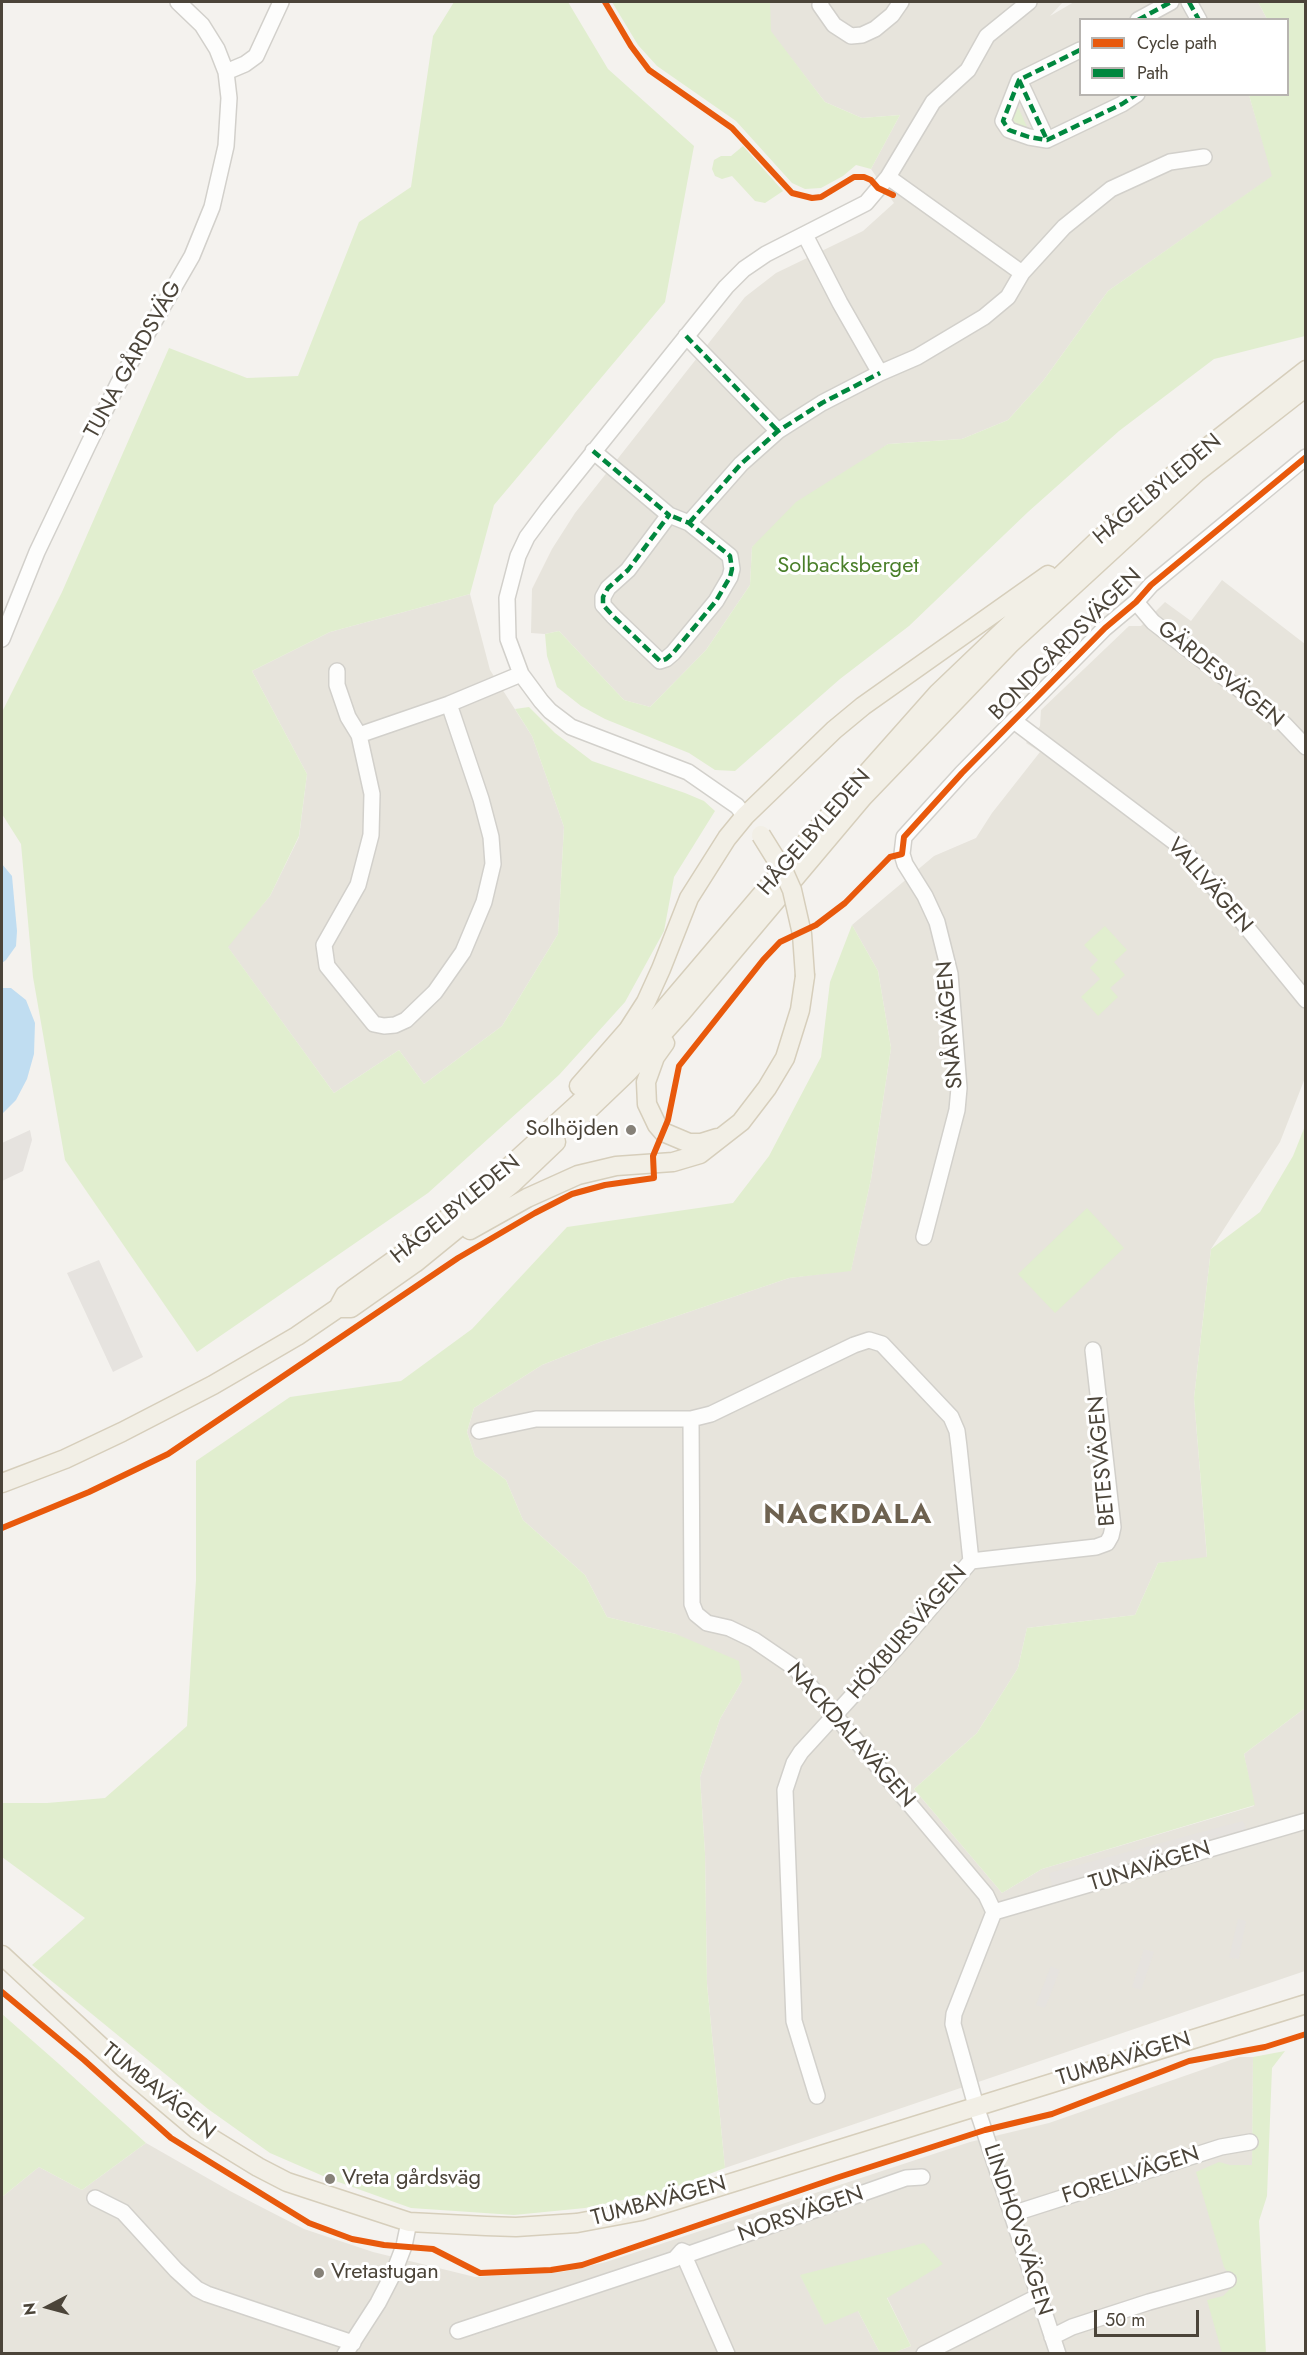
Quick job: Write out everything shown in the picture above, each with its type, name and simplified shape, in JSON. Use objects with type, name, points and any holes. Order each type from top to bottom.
[{"type":"main road","name":"HÅGELBYLEDEN","points":[[414,1254],[579,1103],[632,1048],[819,827],[938,693],[1096,542],[1186,464],[1305,370]]},
{"type":"main road","name":"HÅGELBYLEDEN","points":[[2,1483],[65,1459],[213,1385],[297,1336],[338,1308],[345,1295],[414,1254],[513,1183],[628,1072],[863,797],[1011,643],[1196,473],[1305,387]]},
{"type":"main road","points":[[414,1254],[569,1098],[628,1030],[646,1002],[689,898],[727,838],[745,816],[834,730],[863,706],[1096,542]]},
{"type":"main road","points":[[414,1254],[554,1184],[597,1169],[673,1162],[700,1154],[741,1122],[768,1088],[785,1058],[800,1010],[805,976],[802,934],[792,890],[784,872],[761,835],[745,816]]},
{"type":"main road","points":[[711,976],[655,1057],[646,1082],[646,1098],[657,1125],[663,1132],[678,1140],[701,1143],[712,1141],[726,1133]]},
{"type":"main road","name":"TUMBAVÄGEN","points":[[2,1955],[125,2069],[196,2129],[258,2167],[287,2182],[409,2222],[516,2227],[577,2223],[641,2211],[1305,2004]]},
{"type":"street","name":"TUNA GÅRDSVÄG","points":[[2,639],[37,552],[113,394],[192,256],[205,227],[222,169],[229,98],[226,72],[217,49],[202,25],[178,2]]},
{"type":"street","points":[[226,72],[245,64],[256,56],[281,2]]},
{"type":"street","points":[[821,2],[820,5],[834,25],[851,36],[862,35],[875,29],[891,15],[901,2]]},
{"type":"street","points":[[745,816],[737,806],[688,772],[571,727],[550,711],[521,674],[508,639],[507,598],[511,576],[527,537],[686,336],[744,269],[766,254],[866,203],[888,177],[933,102],[968,70],[987,36],[1029,2]]},
{"type":"street","points":[[1142,18],[1171,2]]},
{"type":"street","points":[[1189,2],[1198,18]]},
{"type":"street","points":[[1079,50],[1018,80],[1003,121],[1009,130],[1047,140],[1122,104],[1133,96]]},
{"type":"street","points":[[1018,80],[1047,140]]},
{"type":"street","points":[[689,523],[741,464],[778,431],[822,403],[917,357],[976,323],[1008,297],[1022,273],[1076,216],[1111,189],[1170,162],[1204,157]]},
{"type":"street","points":[[888,177],[1022,273]]},
{"type":"street","points":[[805,235],[880,373]]},
{"type":"street","points":[[686,336],[778,431]]},
{"type":"street","points":[[593,451],[669,515],[689,523],[730,555],[730,577],[716,601],[673,653],[660,661],[603,605],[603,597],[608,588],[634,562],[669,515]]},
{"type":"street","name":"BONDGÅRDSVÄGEN","points":[[902,854],[904,837],[962,772],[1105,628],[1136,602],[1160,577],[1305,457]]},
{"type":"street","name":"GÄRDESVÄGEN","points":[[1136,602],[1153,622],[1284,724],[1305,747]]},
{"type":"street","points":[[337,670],[337,684],[348,717],[359,735],[372,794],[371,835],[358,885],[324,945],[327,966],[374,1024],[395,1025],[406,1020],[435,992],[463,952],[484,902],[493,864],[491,837],[481,799],[449,704]]},
{"type":"street","points":[[359,735],[449,704],[521,674]]},
{"type":"street","name":"VALLVÄGEN","points":[[1014,721],[1181,846],[1305,1000]]},
{"type":"street","name":"SNÅRVÄGEN","points":[[902,854],[905,864],[926,896],[942,940],[950,974],[959,1088],[957,1110],[924,1237]]},
{"type":"street","name":"HÖKBURSVÄGEN","points":[[479,1431],[536,1419],[691,1419],[711,1414],[854,1344],[869,1340],[878,1342],[951,1417],[959,1447],[971,1561],[801,1752],[794,1763],[786,1790],[794,2021],[817,2096]]},
{"type":"street","name":"BETESVÄGEN","points":[[971,1561],[1096,1547],[1107,1543],[1113,1527],[1094,1350]]},
{"type":"street","name":"NACKDALAVÄGEN","points":[[691,1419],[692,1604],[696,1614],[707,1623],[729,1628],[754,1640],[795,1668],[986,1895],[994,1912]]},
{"type":"street","name":"TUNAVÄGEN","points":[[994,1912],[1305,1821]]},
{"type":"street","points":[[976,2106],[953,2024],[954,2014],[994,1912]]},
{"type":"street","name":"LINDHOVSVÄGEN","points":[[976,2106],[1058,2354]]},
{"type":"street","name":"FORELLVÄGEN","points":[[1012,2214],[1221,2147],[1251,2142]]},
{"type":"street","name":"NORSVÄGEN","points":[[458,2331],[675,2259],[682,2251],[689,2254],[906,2178],[922,2176]]},
{"type":"street","points":[[95,2198],[123,2212],[176,2270],[197,2289],[349,2348],[394,2272],[404,2246],[409,2222]]},
{"type":"street","points":[[682,2251],[727,2354]]},
{"type":"street","points":[[1052,2337],[1072,2327],[1149,2302],[1228,2280]]},
{"type":"street","points":[[924,2354],[1039,2296]]},
{"type":"shaded area","points":[[770,2],[1063,2],[1050,16],[1074,2],[1258,2],[1266,18],[1079,18],[1079,96],[1249,96],[1273,176],[1108,291],[1043,381],[1008,420],[962,439],[888,444],[752,547],[750,585],[706,650],[650,707],[624,700],[559,631],[545,634],[531,633],[532,589],[552,549],[575,513],[745,297],[776,273],[863,231],[894,203],[871,169],[900,115],[862,118],[825,102],[770,31]]},
{"type":"shaded area","points":[[1222,580],[1305,644],[1305,1078],[1280,1142],[1211,1249],[1194,1398],[1207,1558],[1158,1563],[1135,1615],[1027,1628],[1018,1668],[977,1733],[914,1789],[1002,1893],[1042,1869],[1254,1806],[1244,1754],[1305,1708],[1305,1971],[725,2168],[707,1984],[705,1853],[700,1777],[720,1719],[742,1681],[676,1634],[607,1617],[585,1575],[523,1520],[506,1480],[475,1456],[467,1432],[474,1408],[542,1365],[600,1342],[789,1278],[851,1270],[871,1179],[891,1048],[878,971],[852,925],[934,856],[976,838],[992,813],[1040,752],[1026,743],[1040,726],[1041,710],[1129,626],[1141,626],[1165,602],[1191,621]]},
{"type":"shaded area","points":[[470,594],[490,670],[532,736],[564,827],[558,934],[502,1026],[424,1084],[399,1050],[334,1093],[227,946],[270,896],[299,837],[307,774],[252,671],[330,632]]},
{"type":"shaded area","points":[[30,1130],[32,1140],[23,1171],[2,1181],[2,1143]]},
{"type":"shaded area","points":[[99,1260],[143,1357],[113,1372],[67,1273]]},
{"type":"shaded area","points":[[1243,1821],[1247,1830],[1052,1886],[1049,1873]]},
{"type":"shaded area","points":[[1238,1919],[1246,1921],[1239,1959],[1229,1958]]},
{"type":"shaded area","points":[[1144,1949],[1154,1952],[1141,1990],[1132,1987]]},
{"type":"shaded area","points":[[1051,1966],[1060,1970],[1045,2008],[1036,2005]]},
{"type":"shaded area","points":[[1239,2057],[1253,2057],[1251,2353],[893,2353],[911,2346],[887,2297],[858,2311],[880,2353],[2,2354],[2,2197],[39,2167],[82,2190],[146,2143],[230,2191],[304,2229],[373,2252],[475,2277],[562,2272],[606,2262],[970,2142],[1049,2123]]},
{"type":"green space","points":[[454,2],[568,2],[608,69],[694,146],[665,302],[494,505],[470,594],[330,632],[252,671],[307,774],[299,836],[270,896],[228,947],[334,1093],[399,1050],[424,1084],[502,1026],[558,934],[564,827],[532,736],[515,709],[529,707],[555,733],[592,761],[685,793],[704,801],[715,811],[674,877],[664,931],[625,1002],[559,1075],[428,1193],[197,1352],[65,1160],[33,977],[21,844],[2,814],[2,712],[62,592],[169,348],[247,378],[298,376],[359,222],[411,187],[433,36]]},
{"type":"green space","points":[[612,2],[770,2],[771,31],[825,102],[862,118],[900,115],[871,169],[856,165],[843,176],[821,188],[805,189],[792,183],[736,121],[657,66],[638,45]]},
{"type":"green space","name":"Solbacksberget","points":[[1258,2],[1305,2],[1305,336],[1214,359],[1119,431],[1028,512],[909,626],[840,679],[735,771],[715,770],[689,753],[605,719],[581,706],[557,687],[547,656],[545,634],[559,631],[624,700],[650,707],[706,650],[750,585],[752,547],[796,502],[888,444],[962,439],[1008,420],[1043,381],[1108,291],[1272,176],[1249,96],[1289,96],[1289,18],[1266,18]]},
{"type":"green space","points":[[1018,107],[1027,127],[1016,127],[1011,119]]},
{"type":"green space","points":[[743,146],[783,191],[765,203],[755,201],[732,176],[722,179],[715,176],[712,169],[714,160],[721,156],[731,156]]},
{"type":"green space","points":[[852,925],[878,971],[891,1048],[871,1179],[851,1271],[789,1278],[600,1342],[542,1365],[474,1408],[467,1432],[475,1456],[506,1480],[523,1520],[585,1575],[607,1617],[676,1634],[739,1661],[742,1681],[720,1719],[700,1777],[705,1853],[707,1984],[725,2168],[664,2191],[585,2208],[514,2215],[411,2208],[330,2179],[270,2153],[208,2109],[32,1965],[85,1918],[2,1857],[2,1803],[47,1803],[105,1798],[187,1726],[196,1580],[196,1461],[290,1397],[401,1381],[472,1329],[567,1227],[733,1203],[769,1156],[821,1057],[830,982]]},
{"type":"green space","points":[[1105,926],[1127,950],[1114,962],[1125,975],[1110,988],[1118,997],[1098,1016],[1081,997],[1100,979],[1090,968],[1098,960],[1084,945]]},
{"type":"green space","points":[[1305,1126],[1305,1708],[1244,1754],[1255,1805],[1042,1869],[1002,1893],[914,1789],[977,1733],[1018,1668],[1027,1628],[1135,1615],[1158,1563],[1207,1557],[1194,1398],[1211,1249],[1260,1212],[1293,1156]]},
{"type":"green space","points":[[1087,1208],[1124,1248],[1055,1313],[1018,1274]]},
{"type":"green space","points":[[2,2014],[146,2143],[82,2190],[39,2167],[2,2197]]},
{"type":"green space","points":[[1285,2051],[1272,2068],[1267,2196],[1259,2221],[1266,2353],[1222,2353],[1207,2300],[1223,2296],[1230,2289],[1232,2279],[1224,2267],[1196,2172],[1219,2162],[1230,2165],[1252,2165],[1253,2057]]},
{"type":"green space","points":[[924,2243],[943,2264],[887,2298],[911,2346],[893,2353],[880,2353],[858,2311],[825,2325],[800,2275]]},
{"type":"water","points":[[2,864],[12,876],[17,931],[16,946],[2,963]]},
{"type":"water","points":[[2,988],[11,988],[26,1000],[35,1023],[34,1054],[27,1079],[16,1100],[2,1114]]},
{"type":"marked path","points":[[1142,18],[1171,2]]},
{"type":"marked path","points":[[1189,2],[1198,18]]},
{"type":"marked path","points":[[1079,50],[1019,80],[1003,121],[1009,130],[1047,140],[1134,96]]},
{"type":"marked path","points":[[1019,80],[1047,140]]},
{"type":"marked path","points":[[686,336],[778,431]]},
{"type":"marked path","points":[[689,523],[741,464],[778,431],[822,403],[880,373]]},
{"type":"marked path","points":[[593,451],[669,515],[628,570],[608,588],[603,597],[603,605],[660,661],[673,653],[716,601],[732,569],[730,556],[689,523],[669,515]]},
{"type":"cycle path","points":[[605,2],[631,46],[649,70],[732,128],[792,193],[812,198],[821,197],[854,177],[864,177],[871,180],[878,188],[893,195]]},
{"type":"cycle path","points":[[2,1528],[89,1492],[168,1454],[458,1258],[535,1213],[572,1194],[605,1185],[654,1178],[653,1156],[668,1120],[679,1066],[763,960],[780,942],[816,925],[845,903],[890,857],[902,854],[904,837],[962,773],[1105,628],[1136,602],[1151,585],[1306,457]]},
{"type":"cycle path","points":[[2,1992],[84,2060],[171,2138],[309,2223],[352,2239],[384,2245],[433,2249],[480,2273],[551,2270],[582,2265],[836,2178],[985,2130],[1052,2114],[1189,2061],[1265,2047],[1306,2034]]},
{"type":"place","name":"Solhöjden","points":[[631,1130]]},
{"type":"place","name":"Vreta gårdsväg","points":[[330,2179]]},
{"type":"place","name":"Vretastugan","points":[[319,2273]]},
{"type":"district","name":"NACKDALA","points":[[848,1516]]}]
